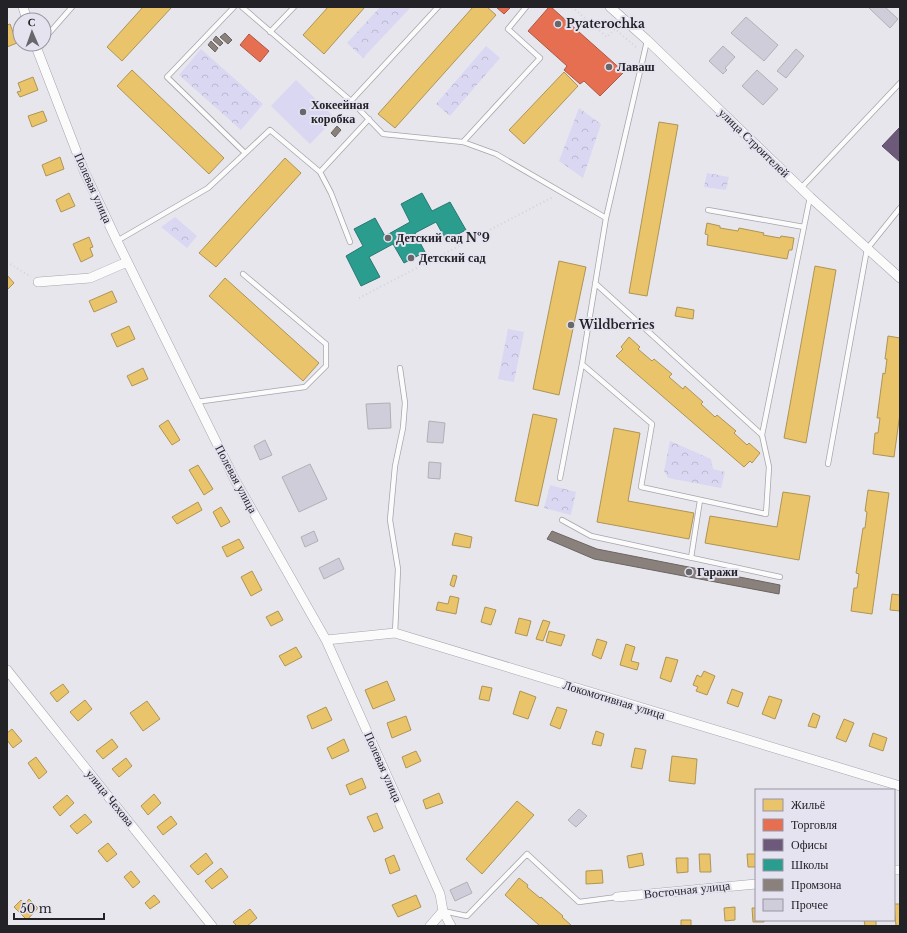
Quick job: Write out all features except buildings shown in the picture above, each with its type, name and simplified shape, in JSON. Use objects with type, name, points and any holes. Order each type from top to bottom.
[{"type":"street","name":"улица Строителей","points":[[610,7],[647,40],[801,188],[900,278]]},
{"type":"street","name":"Полевая улица","points":[[40,52],[84,171],[127,262],[235,480],[326,640],[440,894],[443,911],[451,926]]},
{"type":"street","points":[[38,282],[90,278],[127,262]]},
{"type":"street","name":"Локомотивная улица","points":[[326,640],[395,633],[900,786]]},
{"type":"street","name":"улица Чехова","points":[[7,670],[212,926]]},
{"type":"street","name":"Восточная улица","points":[[617,897],[755,884]]},
{"type":"street","points":[[430,926],[443,911]]},
{"type":"lane","points":[[52,30],[72,7]]},
{"type":"lane","points":[[234,7],[167,76],[245,153]]},
{"type":"lane","points":[[242,7],[351,101],[384,134],[463,142],[496,154],[606,218]]},
{"type":"lane","points":[[270,32],[294,7]]},
{"type":"lane","points":[[351,101],[438,7]]},
{"type":"lane","points":[[463,142],[540,58],[508,29],[526,7]]},
{"type":"lane","points":[[560,478],[582,364],[606,218],[647,40]]},
{"type":"lane","points":[[801,188],[900,83]]},
{"type":"lane","points":[[320,172],[369,119]]},
{"type":"lane","points":[[117,241],[208,188],[270,130],[320,172],[350,242]]},
{"type":"lane","points":[[582,364],[652,424],[641,486],[766,514],[770,467],[762,435],[810,196]]},
{"type":"lane","points":[[828,464],[867,249],[900,208]]},
{"type":"lane","points":[[708,210],[804,228]]},
{"type":"lane","points":[[196,402],[304,387],[326,366],[326,344],[243,274]]},
{"type":"lane","points":[[596,283],[762,435]]},
{"type":"lane","points":[[395,633],[398,569],[390,520],[395,466],[403,428],[405,402],[400,368]]},
{"type":"lane","points":[[691,558],[700,500]]},
{"type":"lane","points":[[562,520],[591,536],[780,577]]},
{"type":"lane","points":[[443,911],[467,916],[528,854],[580,902],[617,897]]},
{"type":"path","points":[[572,7],[607,38],[615,29],[644,54]]},
{"type":"path","points":[[359,298],[562,192]]},
{"type":"path","points":[[7,262],[38,282]]},
{"type":"green space","points":[[380,7],[411,7],[363,58],[347,43]]},
{"type":"green space","points":[[486,46],[500,58],[450,116],[436,104]]},
{"type":"green space","points":[[201,49],[263,104],[241,130],[179,75]]},
{"type":"green space","name":"Хокеейная коробка","points":[[296,80],[335,118],[310,144],[271,106]]},
{"type":"green space","points":[[579,108],[601,124],[583,178],[559,161]]},
{"type":"green space","points":[[707,173],[729,177],[726,190],[704,187]]},
{"type":"green space","points":[[175,217],[197,236],[187,248],[161,227]]},
{"type":"green space","points":[[508,329],[524,332],[514,382],[498,379]]},
{"type":"green space","points":[[670,441],[711,459],[713,469],[725,472],[721,488],[668,478],[664,471]]},
{"type":"green space","points":[[550,485],[576,492],[571,515],[544,508]]},
{"type":"place","name":"Pyaterochka","points":[[558,24]]},
{"type":"place","name":"Лаваш","points":[[609,67]]},
{"type":"place","name":"Хокеейная коробка","points":[[303,112]]},
{"type":"place","name":"Детский сад №9","points":[[388,238]]},
{"type":"place","name":"Детский сад","points":[[411,258]]},
{"type":"place","name":"Wildberries","points":[[571,325]]},
{"type":"place","name":"Гаражи","points":[[689,572]]}]
